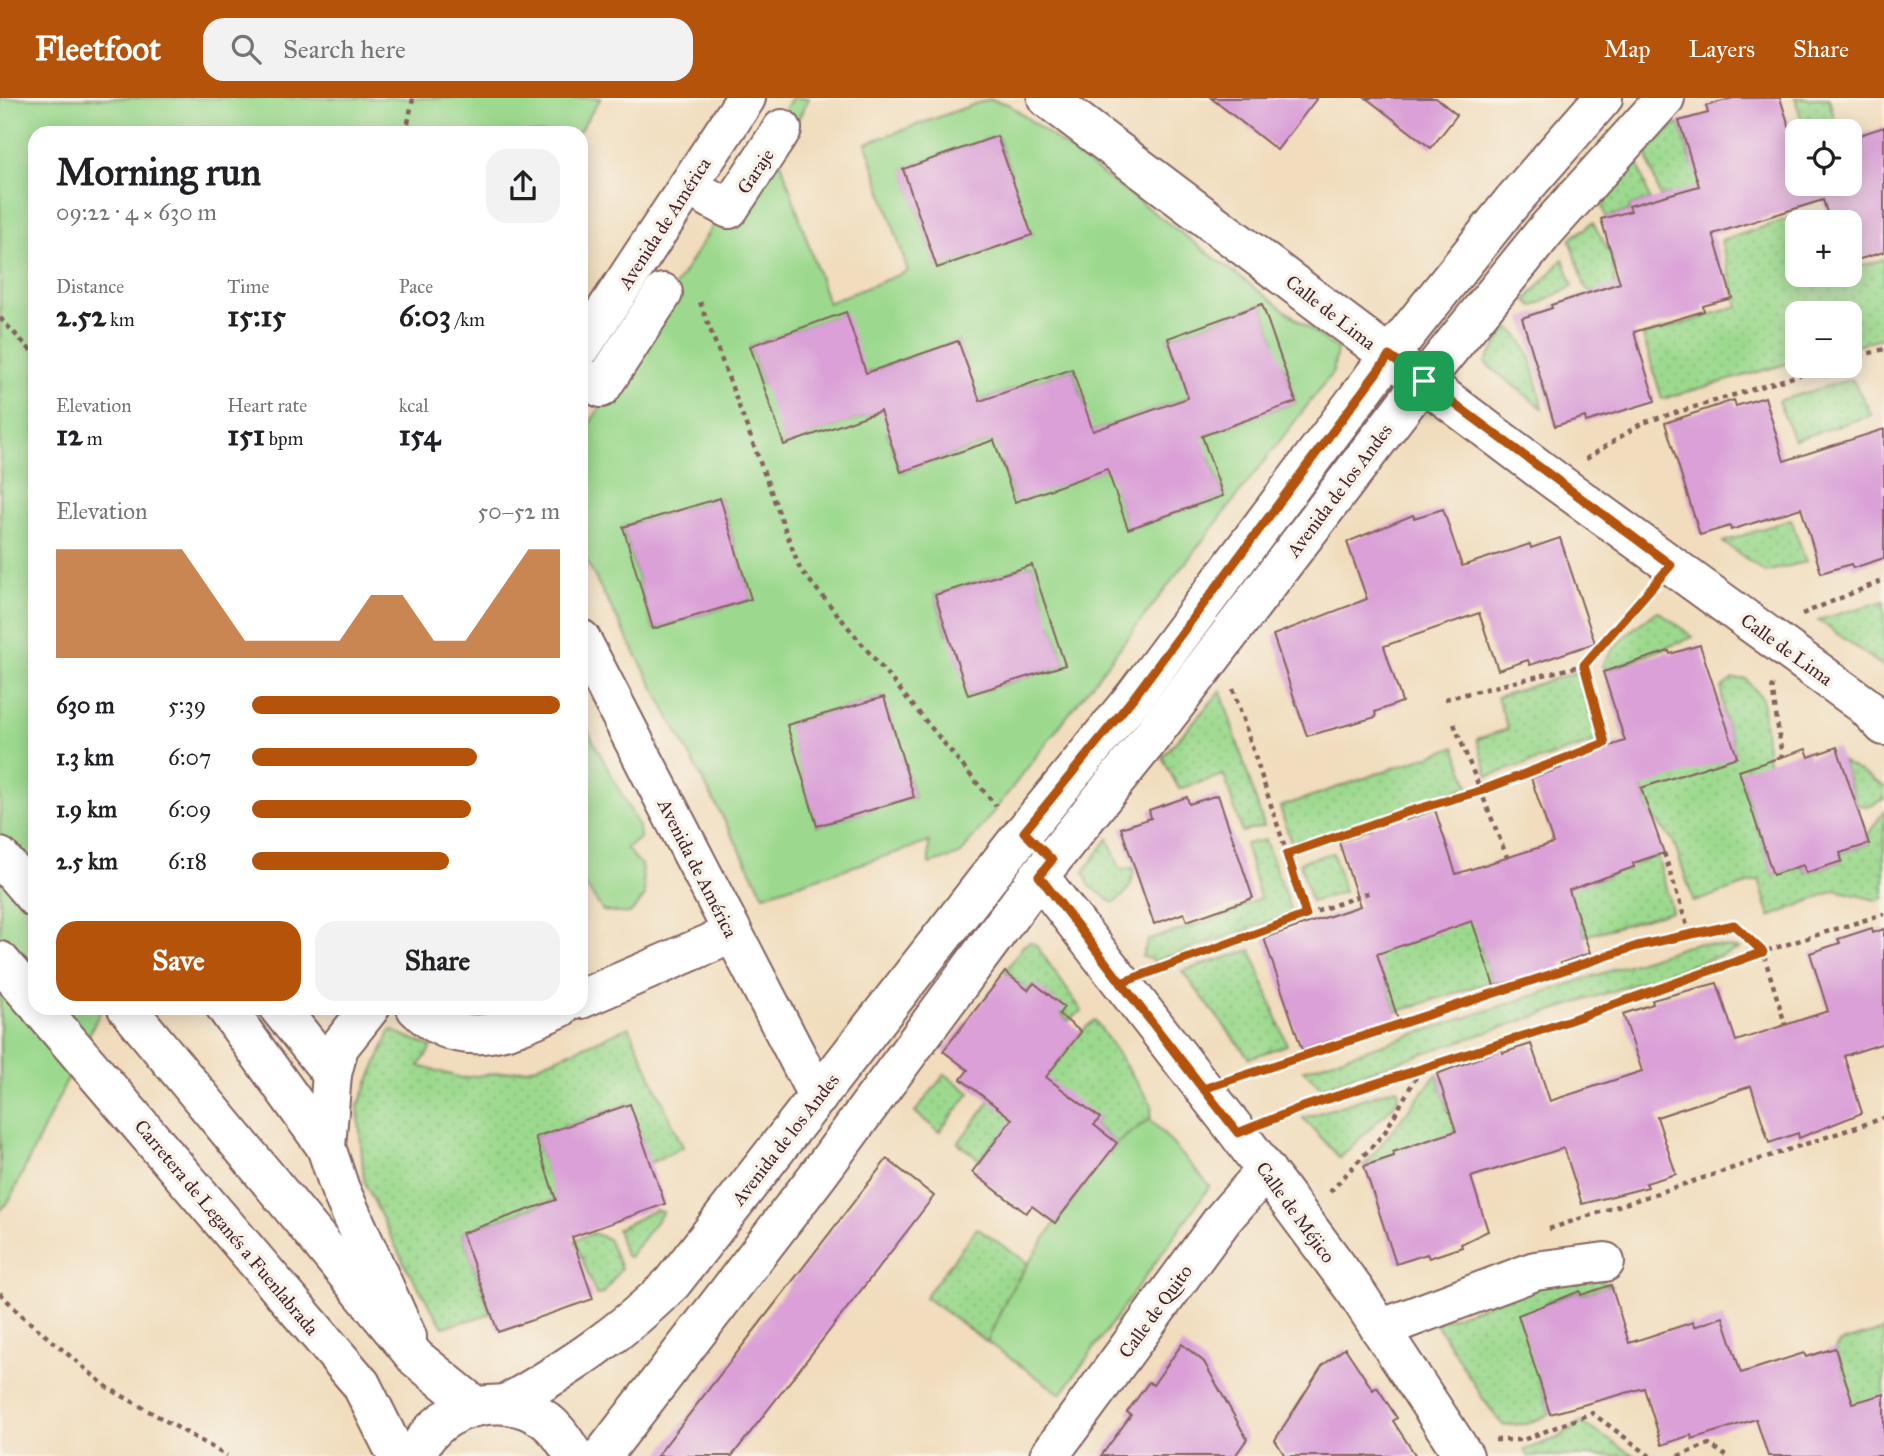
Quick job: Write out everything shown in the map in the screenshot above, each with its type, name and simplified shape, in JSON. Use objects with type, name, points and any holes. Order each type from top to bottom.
[{"type":"main road","name":"Avenida de América","points":[[588,337],[746,98]]},
{"type":"main road","name":"Calle de Lima","points":[[1047,98],[1554,480],[1864,705],[1884,726]]},
{"type":"main road","name":"Avenida de los Andes","points":[[416,1456],[420,1446],[443,1420],[491,1405],[572,1366],[638,1317],[672,1283],[1022,835],[1134,697],[1389,356],[1512,202],[1603,98]]},
{"type":"main road","name":"Avenida de los Andes","points":[[602,1456],[818,1175],[1045,868],[1219,649],[1424,381],[1546,230],[1665,98]]},
{"type":"main road","name":"Garaje","points":[[688,186],[729,209],[782,129]]},
{"type":"main road","points":[[588,380],[601,388],[680,294]]},
{"type":"main road","name":"Avenida de América","points":[[588,653],[818,1097]]},
{"type":"main road","points":[[1022,835],[1045,868]]},
{"type":"main road","points":[[0,858],[28,890]]},
{"type":"main road","name":"Calle de Méjico","points":[[1045,868],[1121,983],[1266,1170],[1380,1329],[1459,1448]]},
{"type":"main road","points":[[588,996],[732,934]]},
{"type":"main road","points":[[0,961],[28,994]]},
{"type":"main road","name":"Carretera de Leganés a Fuenlabrada","points":[[46,1015],[360,1384],[397,1456]]},
{"type":"main road","points":[[133,1015],[416,1358],[491,1405],[535,1413],[558,1431],[575,1456]]},
{"type":"main road","points":[[231,1015],[326,1146],[340,1189],[416,1358]]},
{"type":"main road","points":[[285,1015],[332,1074]]},
{"type":"main road","points":[[326,1146],[332,1074],[339,1047],[353,1015]]},
{"type":"main road","points":[[423,1015],[428,1020],[462,1035],[504,1031],[543,1015]]},
{"type":"main road","name":"Calle de Quito","points":[[1049,1456],[1223,1219],[1266,1170]]},
{"type":"main road","points":[[1380,1329],[1535,1271],[1605,1262]]},
{"type":"path","points":[[407,126],[413,98]]},
{"type":"path","points":[[680,294],[800,569],[1022,835]]},
{"type":"path","points":[[0,318],[28,348]]},
{"type":"path","points":[[1862,355],[1884,349]]},
{"type":"path","points":[[1554,480],[1642,423],[1790,378]]},
{"type":"path","points":[[1446,699],[1584,665],[1671,565]]},
{"type":"path","points":[[1782,757],[1761,630],[1884,580]]},
{"type":"path","points":[[1219,649],[1306,915]]},
{"type":"path","points":[[1287,854],[1404,813],[1480,791],[1605,743],[1584,665]]},
{"type":"path","points":[[1454,724],[1507,858]]},
{"type":"path","points":[[1664,853],[1690,935]]},
{"type":"path","points":[[1121,983],[1370,892]]},
{"type":"path","points":[[1238,1133],[1300,1108],[1884,914]]},
{"type":"path","points":[[1203,1089],[1637,946],[1734,925],[1763,952],[1785,1024]]},
{"type":"path","points":[[1303,1221],[1385,1132],[1420,1070]]},
{"type":"path","points":[[1541,1231],[1884,1118]]},
{"type":"path","points":[[0,1293],[21,1315],[107,1387],[227,1456]]},
{"type":"path","points":[[1459,1448],[1524,1440],[1592,1413],[1650,1456]]},
{"type":"path","points":[[1678,1456],[1709,1444],[1726,1456]]},
{"type":"green space","points":[[0,98],[601,98],[583,126],[28,126],[28,1015],[99,1015],[9,1201],[0,1211]]},
{"type":"green space","points":[[792,98],[809,98],[779,156],[828,303],[908,271],[866,143],[989,99],[1008,104],[1337,349],[1333,372],[960,855],[929,864],[929,842],[764,895],[588,564],[588,427]],"holes":[[[997,136],[1011,174],[991,181],[1032,234],[937,268],[904,169]],[[1262,304],[1275,342],[1264,347],[1283,365],[1296,402],[1190,440],[1210,458],[1223,496],[1128,529],[1115,490],[1119,464],[1015,501],[1001,463],[1005,436],[901,472],[887,433],[892,407],[784,444],[783,377],[763,384],[750,346],[845,313],[846,380],[958,341],[971,378],[968,405],[1072,369],[1086,408],[1083,435],[1201,393],[1181,375],[1168,338]],[[720,498],[751,599],[653,629],[623,527]],[[1032,565],[1044,602],[1031,632],[1052,625],[1065,665],[969,695],[956,657],[969,627],[947,634],[935,595]],[[883,697],[895,735],[882,765],[903,759],[914,797],[817,826],[788,725]]]},
{"type":"green space","points":[[1795,98],[1829,98],[1834,119],[1801,119]]},
{"type":"green space","points":[[1680,124],[1690,158],[1712,186],[1671,198],[1670,194],[1660,197],[1646,152],[1672,127]]},
{"type":"green space","points":[[1638,163],[1650,200],[1629,206],[1630,210],[1606,218],[1602,205]]},
{"type":"green space","points":[[1785,220],[1785,287],[1862,287],[1862,265],[1884,259],[1884,337],[1862,343],[1862,301],[1785,301],[1785,364],[1662,399],[1643,336],[1738,306],[1721,241]]},
{"type":"green space","points":[[1593,223],[1613,258],[1615,291],[1591,292],[1585,287],[1570,239]]},
{"type":"green space","points":[[1563,259],[1573,286],[1533,307],[1526,300]]},
{"type":"green space","points":[[1508,327],[1523,342],[1528,352],[1542,408],[1485,363]]},
{"type":"green space","points":[[1852,379],[1872,415],[1794,440],[1778,401]]},
{"type":"green space","points":[[1791,519],[1806,562],[1765,572],[1723,542]]},
{"type":"green space","points":[[1884,601],[1884,667],[1818,620]]},
{"type":"green space","points":[[1658,611],[1693,637],[1609,670],[1602,666],[1626,635]]},
{"type":"green space","points":[[1576,672],[1598,741],[1488,776],[1477,739],[1508,729],[1497,697]]},
{"type":"green space","points":[[1733,679],[1746,679],[1762,698],[1768,762],[1742,780],[1773,875],[1803,865],[1806,873],[1842,861],[1840,853],[1869,844],[1867,836],[1884,811],[1884,898],[1876,900],[1836,890],[1770,917],[1759,880],[1694,902],[1673,840],[1650,814],[1640,784],[1735,752],[1724,717],[1721,688]]},
{"type":"green space","points":[[1221,691],[1264,826],[1242,832],[1224,775],[1179,789],[1162,757]]},
{"type":"green space","points":[[588,731],[639,827],[640,838],[626,848],[641,865],[645,896],[630,914],[603,911],[588,889]]},
{"type":"green space","points":[[1455,747],[1469,786],[1292,846],[1280,807]]},
{"type":"green space","points":[[1842,761],[1884,786],[1884,799],[1870,806],[1857,805]]},
{"type":"green space","points":[[1108,838],[1120,869],[1133,868],[1129,888],[1113,903],[1089,885],[1084,872]]},
{"type":"green space","points":[[1265,840],[1292,914],[1154,961],[1142,956],[1148,940],[1222,917],[1260,898],[1245,844]]},
{"type":"green space","points":[[1333,853],[1344,892],[1311,902],[1300,862]]},
{"type":"green space","points":[[1657,855],[1672,911],[1585,936],[1577,916],[1555,889],[1598,880]]},
{"type":"green space","points":[[1483,913],[1481,948],[1492,981],[1396,1012],[1385,980],[1363,953],[1406,944]]},
{"type":"green space","points":[[1030,942],[1036,945],[1082,1011],[1068,1021],[1034,984],[1028,990],[1005,972],[1023,946]]},
{"type":"green space","points":[[1696,943],[1740,949],[1321,1087],[1303,1070]]},
{"type":"green space","points":[[1251,950],[1287,1045],[1249,1058],[1182,971]]},
{"type":"green space","points":[[1095,1020],[1152,1105],[1150,1119],[1117,1143],[1094,1125],[1099,1118],[1039,1084],[1081,1032]]},
{"type":"green space","points":[[629,1027],[683,1147],[633,1171],[643,1142],[629,1104],[535,1137],[557,1199],[462,1233],[491,1314],[443,1327],[405,1265],[364,1181],[358,1106],[391,1030],[432,1047],[419,1066],[462,1078],[532,1068]]},
{"type":"green space","points":[[945,1074],[970,1093],[939,1132],[915,1112]]},
{"type":"green space","points":[[1437,1074],[1449,1112],[1471,1131],[1364,1166]]},
{"type":"green space","points":[[1397,1088],[1399,1094],[1394,1105],[1340,1158],[1303,1118]]},
{"type":"green space","points":[[996,1093],[1043,1130],[1024,1155],[999,1136],[980,1160],[958,1143]]},
{"type":"green space","points":[[1150,1119],[1210,1186],[1061,1394],[987,1342],[1009,1293],[1055,1223],[1117,1143]]},
{"type":"green space","points":[[655,1210],[663,1212],[629,1257],[625,1255],[617,1229]]},
{"type":"green space","points":[[977,1228],[1028,1263],[1009,1293],[987,1342],[925,1297]]},
{"type":"green space","points":[[593,1233],[608,1239],[621,1268],[603,1294],[596,1295],[575,1240]]},
{"type":"green space","points":[[1579,1271],[1611,1285],[1581,1295],[1580,1291],[1547,1302],[1538,1377],[1550,1414],[1527,1424],[1503,1425],[1483,1399],[1436,1323]]},
{"type":"green space","points":[[1884,1330],[1884,1394],[1841,1413],[1847,1385],[1835,1348],[1840,1342]]},
{"type":"green space","points":[[1580,1422],[1635,1456],[1528,1456],[1524,1450],[1558,1438]]},
{"type":"building","points":[[1211,98],[1317,98],[1277,150]]},
{"type":"building","points":[[1366,98],[1436,98],[1457,115],[1431,148]]},
{"type":"building","points":[[1733,98],[1780,98],[1787,119],[1785,196],[1862,196],[1862,134],[1884,127],[1884,252],[1862,258],[1862,210],[1826,210],[1823,200],[1713,234],[1732,298],[1703,306],[1704,311],[1634,332],[1655,401],[1586,422],[1585,417],[1555,426],[1522,318],[1552,308],[1551,305],[1620,283],[1601,219],[1631,211],[1629,206],[1699,186],[1679,121],[1708,113],[1706,106]]},
{"type":"building","points":[[997,136],[1032,235],[937,268],[903,169]]},
{"type":"building","points":[[1262,304],[1296,402],[1202,436],[1223,496],[1128,529],[1107,469],[1015,502],[994,440],[901,472],[880,411],[784,445],[750,346],[846,312],[866,373],[958,341],[980,401],[1072,369],[1093,431],[1188,398],[1168,338]]},
{"type":"building","points":[[1765,397],[1784,461],[1884,429],[1884,558],[1853,568],[1851,564],[1821,573],[1801,508],[1731,530],[1730,526],[1700,535],[1665,423],[1734,400],[1736,406]]},
{"type":"building","points":[[720,498],[751,599],[653,629],[623,527]]},
{"type":"building","points":[[1443,509],[1462,566],[1530,544],[1531,548],[1560,538],[1595,643],[1530,665],[1528,660],[1498,670],[1479,613],[1384,646],[1402,702],[1375,712],[1376,717],[1307,736],[1273,635],[1367,599],[1347,542],[1413,515],[1414,518]]},
{"type":"building","points":[[1032,565],[1065,665],[968,695],[935,595]]},
{"type":"building","points":[[1700,645],[1737,757],[1641,788],[1664,853],[1633,863],[1634,867],[1569,890],[1590,953],[1561,963],[1562,968],[1494,986],[1472,921],[1377,954],[1398,1019],[1333,1044],[1332,1040],[1302,1050],[1264,938],[1360,906],[1339,842],[1369,832],[1367,828],[1404,815],[1406,820],[1435,810],[1456,874],[1553,843],[1531,778],[1561,768],[1559,764],[1625,741],[1603,672],[1669,651],[1670,654]]},
{"type":"building","points":[[884,697],[914,797],[817,826],[787,725]]},
{"type":"building","points":[[1837,747],[1869,844],[1840,853],[1842,861],[1806,873],[1803,865],[1773,875],[1739,771],[1806,749],[1809,757]]},
{"type":"building","points":[[1218,795],[1253,898],[1187,921],[1184,913],[1154,924],[1121,828],[1151,818],[1149,810],[1187,797],[1189,804]]},
{"type":"building","points":[[1872,928],[1873,933],[1884,929],[1884,1043],[1844,1056],[1862,1113],[1799,1138],[1798,1133],[1769,1143],[1751,1086],[1657,1117],[1676,1174],[1646,1183],[1648,1187],[1582,1204],[1564,1148],[1471,1177],[1488,1231],[1461,1244],[1462,1247],[1429,1258],[1427,1254],[1396,1264],[1364,1166],[1394,1156],[1393,1152],[1456,1131],[1437,1074],[1502,1049],[1503,1053],[1531,1044],[1550,1101],[1642,1071],[1623,1014],[1653,1004],[1652,1000],[1717,983],[1736,1041],[1828,1011],[1810,953],[1840,943],[1838,939]]},
{"type":"building","points":[[1005,972],[1028,990],[1034,983],[1064,1007],[1059,1014],[1081,1032],[1046,1077],[1100,1118],[1094,1125],[1117,1143],[1055,1223],[1032,1206],[1026,1213],[972,1172],[1012,1119],[961,1079],[968,1070],[943,1051]]},
{"type":"building","points":[[630,1104],[665,1204],[572,1237],[593,1299],[498,1332],[462,1233],[556,1200],[535,1137]]},
{"type":"building","points":[[887,1159],[934,1196],[904,1235],[732,1456],[657,1456]]},
{"type":"building","points":[[1611,1285],[1629,1343],[1693,1322],[1694,1327],[1723,1317],[1741,1373],[1804,1353],[1806,1357],[1835,1348],[1853,1403],[1884,1394],[1884,1456],[1768,1456],[1756,1419],[1692,1439],[1691,1435],[1662,1445],[1644,1388],[1550,1414],[1518,1315],[1580,1291],[1581,1295]]},
{"type":"building","points":[[1182,1344],[1204,1362],[1247,1439],[1235,1456],[1101,1456],[1131,1415],[1127,1412],[1149,1382],[1153,1385]]},
{"type":"building","points":[[1345,1348],[1373,1390],[1377,1387],[1397,1418],[1393,1421],[1416,1456],[1285,1456],[1275,1440],[1322,1366]]},
{"type":"route","points":[[1424,381],[1389,356],[1134,697],[1024,832],[1052,860],[1039,876],[1203,1089],[1637,946],[1734,925],[1763,952],[1542,1030],[1300,1108],[1238,1133],[1203,1089],[1121,983],[1306,915],[1287,854],[1404,813],[1480,791],[1605,743],[1584,665],[1671,565],[1424,381]]}]
